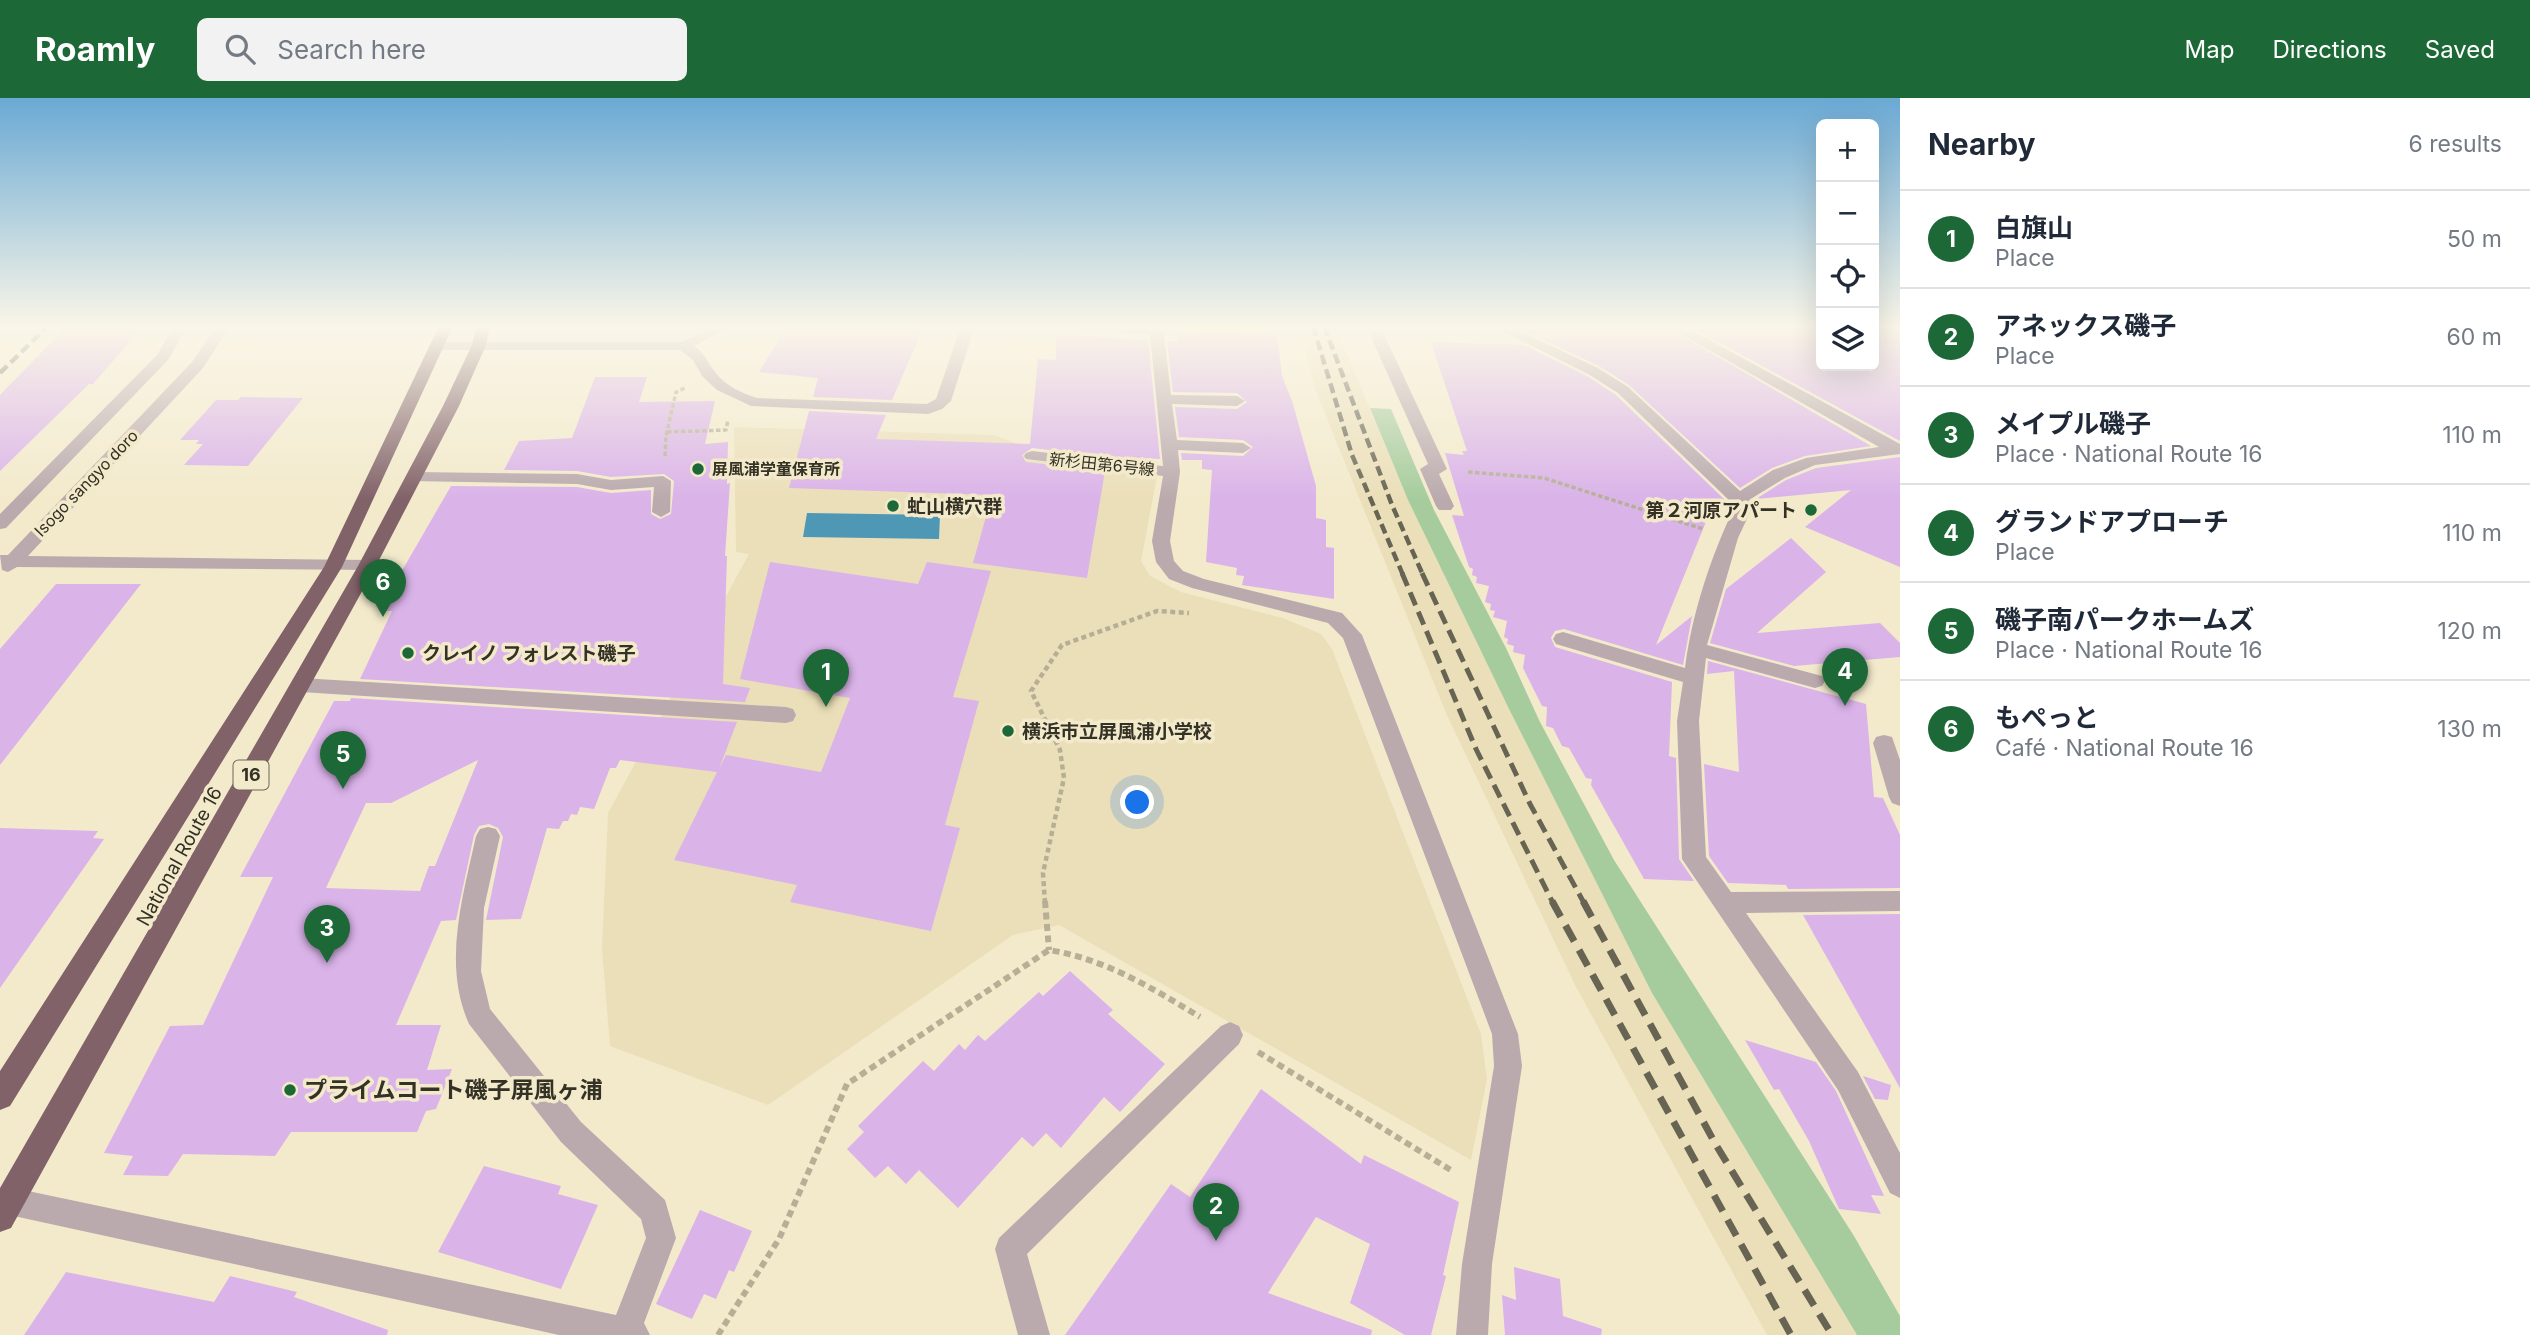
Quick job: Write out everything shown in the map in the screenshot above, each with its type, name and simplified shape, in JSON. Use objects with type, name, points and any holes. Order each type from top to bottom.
[{"type":"highway","name":"National Route 16","points":[[0,1096],[333,567],[421,384]]},
{"type":"highway","name":"National Route 16","points":[[5,1209],[368,566],[415,477],[459,384]]},
{"type":"street","name":"Isogo sangyo doro","points":[[0,524],[137,384]]},
{"type":"street","name":"Isogo sangyo doro","points":[[4,565],[180,384]]},
{"type":"street","points":[[719,384],[732,395],[756,404],[928,409],[937,407],[943,401],[949,384]]},
{"type":"street","points":[[1162,384],[1172,472],[1160,541],[1165,562],[1176,575],[1199,584],[1335,618],[1352,635],[1505,1034],[1508,1066],[1477,1264],[1472,1335]]},
{"type":"street","points":[[1400,384],[1439,469],[1428,469],[1446,506]]},
{"type":"street","points":[[1613,384],[1744,506],[1729,538],[1697,649],[1688,721],[1694,859],[1848,1081],[1900,1183]]},
{"type":"street","points":[[1779,384],[1898,449]]},
{"type":"street","points":[[1164,399],[1237,401]]},
{"type":"street","points":[[1169,445],[1243,448]]},
{"type":"street","points":[[1739,499],[1779,474],[1812,461],[1898,449]]},
{"type":"street","name":"新杉田第6号線","points":[[1032,456],[1172,472]]},
{"type":"street","points":[[415,477],[577,479],[611,485],[663,481],[661,512]]},
{"type":"street","points":[[4,565],[368,566]]},
{"type":"street","points":[[1563,639],[1693,678]]},
{"type":"street","points":[[1697,649],[1815,681]]},
{"type":"street","points":[[301,685],[786,715]]},
{"type":"street","points":[[1884,743],[1900,797]]},
{"type":"street","points":[[5,1209],[629,1334],[661,1238],[654,1211],[571,1132],[478,1015],[468,971],[472,908],[488,836]]},
{"type":"street","points":[[1726,903],[1900,901]]},
{"type":"street","points":[[1034,1335],[1010,1249],[1230,1035]]},
{"type":"path","points":[[666,453],[667,432],[676,392],[695,384]]},
{"type":"path","points":[[667,432],[726,430],[732,395]]},
{"type":"path","points":[[1439,469],[1544,478],[1729,538]]},
{"type":"path","points":[[1049,950],[1042,873],[1065,778],[1060,750],[1031,691],[1062,645],[1157,611],[1193,613]]},
{"type":"path","points":[[718,1335],[779,1239],[847,1084],[1007,981],[1049,950],[1069,952],[1103,964],[1157,991],[1490,1194]]},
{"type":"shaded area","points":[[1313,384],[1359,384],[1408,500],[1509,709],[1652,993],[1857,1335],[1767,1335],[1575,985],[1446,713]]},
{"type":"shaded area","name":"横浜市立屏風浦小学校","points":[[734,427],[993,435],[1013,442],[1026,452],[1024,460],[1158,471],[1141,561],[1150,576],[1181,592],[1283,618],[1321,634],[1332,649],[1481,1034],[1487,1079],[1471,1160],[1059,925],[1013,935],[768,1105],[610,1046],[602,948],[608,813],[749,554],[736,552]]},
{"type":"green space","points":[[1370,408],[1391,409],[1434,510],[1506,648],[1540,722],[1614,860],[1854,1236],[1900,1316],[1900,1335],[1857,1335],[1652,993],[1509,709],[1408,500]]},
{"type":"water","points":[[807,513],[940,515],[939,539],[803,537]]},
{"type":"building","points":[[11,384],[93,384],[89,384],[0,471],[0,395]]},
{"type":"building","points":[[592,384],[645,384],[639,402],[715,401],[705,444],[728,442],[727,484],[730,483],[725,556],[723,684],[750,688],[745,702],[360,679],[392,611],[379,611],[400,569],[403,569],[451,486],[577,487],[611,493],[651,490],[651,514],[660,519],[671,514],[674,481],[664,474],[611,477],[577,471],[504,470],[519,441],[572,438]]},
{"type":"building","points":[[816,384],[899,384],[892,400],[813,397]]},
{"type":"building","points":[[1036,384],[1152,384],[1160,459],[1109,457],[1032,448],[1022,455],[1026,462],[1105,471],[1087,578],[973,563],[992,495],[789,488],[809,411],[886,415],[876,439],[1030,444]]},
{"type":"building","points":[[1172,384],[1285,384],[1316,486],[1316,518],[1326,520],[1326,547],[1334,548],[1334,599],[1242,585],[1244,576],[1236,575],[1237,568],[1206,562],[1212,470],[1202,469],[1202,460],[1182,460],[1181,453],[1243,456],[1253,447],[1243,440],[1179,437],[1175,407],[1237,409],[1247,402],[1237,393],[1173,392]]},
{"type":"building","points":[[1445,384],[1599,384],[1616,395],[1726,501],[1714,502],[1656,645],[1692,616],[1683,665],[1564,629],[1555,631],[1551,638],[1555,647],[1672,682],[1669,756],[1676,758],[1679,859],[1694,881],[1644,879],[1591,785],[1592,779],[1586,778],[1569,748],[1562,746],[1553,728],[1546,726],[1547,707],[1542,706],[1523,668],[1525,655],[1513,652],[1514,646],[1507,644],[1508,639],[1504,637],[1507,621],[1493,617],[1495,611],[1490,610],[1491,604],[1485,602],[1489,586],[1476,583],[1477,577],[1472,575],[1473,569],[1469,567],[1452,515],[1464,516],[1445,453],[1464,455],[1462,451],[1467,451]]},
{"type":"building","points":[[1627,384],[1764,384],[1871,446],[1805,456],[1772,468],[1740,488]]},
{"type":"building","points":[[1795,384],[1900,384],[1900,441]]},
{"type":"building","points":[[241,397],[303,398],[248,466],[184,465],[203,444],[196,444],[199,440],[180,440],[216,400],[238,400]]},
{"type":"building","points":[[1900,457],[1900,567],[1805,527],[1851,490],[1756,499],[1786,480],[1816,468]]},
{"type":"building","points":[[1791,538],[1826,572],[1757,633],[1880,623],[1900,643],[1900,657],[1794,666],[1710,643],[1726,589]]},
{"type":"building","points":[[770,562],[918,584],[927,562],[991,571],[953,697],[979,701],[945,825],[960,828],[931,931],[790,902],[797,885],[674,860],[717,772],[620,760],[616,768],[610,768],[594,809],[580,807],[577,815],[571,814],[559,829],[547,828],[521,919],[486,920],[503,837],[498,828],[489,824],[479,826],[474,835],[456,920],[441,921],[396,1025],[441,1025],[427,1070],[452,1069],[436,1109],[426,1111],[417,1132],[291,1132],[275,1156],[183,1154],[168,1176],[123,1175],[133,1156],[104,1153],[170,1026],[203,1025],[273,877],[240,877],[334,701],[350,701],[351,698],[737,722],[719,769],[726,755],[821,772],[850,698],[740,679]],"holes":[[[478,760],[435,866],[429,866],[420,891],[326,888],[366,803],[391,803]]]},
{"type":"building","points":[[56,584],[141,584],[0,765],[0,649]]},
{"type":"building","points":[[1708,661],[1866,704],[1874,797],[1883,798],[1900,835],[1900,888],[1788,889],[1786,885],[1728,883],[1709,856],[1704,764],[1739,772],[1734,671],[1707,674]]},
{"type":"building","points":[[0,828],[98,831],[93,838],[104,839],[0,988]]},
{"type":"building","points":[[1900,914],[1900,1088],[1803,915]]},
{"type":"building","points":[[1070,971],[1113,1010],[1108,1014],[1165,1064],[1120,1112],[1104,1097],[1061,1148],[1046,1133],[1033,1147],[1022,1137],[958,1208],[919,1170],[906,1184],[888,1166],[875,1178],[847,1149],[864,1132],[858,1126],[923,1061],[934,1071],[959,1044],[965,1050],[978,1035],[985,1041],[1039,992],[1043,996]]},
{"type":"building","points":[[1745,1040],[1816,1062],[1836,1091],[1884,1196],[1871,1195],[1881,1214],[1839,1209],[1809,1141],[1779,1089],[1774,1090]]},
{"type":"building","points":[[1863,1076],[1891,1085],[1888,1100],[1875,1099]]},
{"type":"building","points":[[1261,1089],[1361,1164],[1364,1155],[1459,1202],[1443,1275],[1446,1276],[1431,1335],[1405,1335],[1350,1303],[1370,1244],[1316,1217],[1268,1293],[1372,1330],[1371,1335],[1065,1335],[1171,1184],[1190,1197]]},
{"type":"building","points":[[484,1166],[561,1186],[558,1194],[598,1205],[561,1289],[438,1252]]},
{"type":"building","points":[[700,1210],[752,1231],[734,1272],[729,1270],[716,1299],[704,1294],[692,1319],[656,1304]]},
{"type":"building","points":[[1514,1267],[1560,1279],[1563,1316],[1602,1329],[1601,1335],[1505,1335],[1502,1295],[1516,1300]]},
{"type":"building","points":[[66,1272],[214,1302],[230,1276],[297,1292],[294,1297],[388,1330],[387,1335],[24,1335]]},
{"type":"railway","points":[[1330,384],[1352,455],[1403,575]]},
{"type":"railway","points":[[1346,384],[1392,505],[1423,575]]},
{"type":"railway","points":[[1402,573],[1476,749],[1552,901]]},
{"type":"railway","points":[[1422,573],[1530,804],[1584,903]]},
{"type":"railway","points":[[1552,901],[1791,1335]]},
{"type":"railway","points":[[1583,901],[1716,1145],[1832,1335]]},
{"type":"place","name":"屏風浦学童保育所","points":[[698,469]]},
{"type":"place","name":"虻山横穴群","points":[[893,506]]},
{"type":"place","name":"第２河原アパート","points":[[1811,510]]},
{"type":"place","name":"もぺっと","points":[[383,617]]},
{"type":"place","name":"クレイノ フォレスト磯子","points":[[408,653]]},
{"type":"place","name":"グランドアプローチ","points":[[1845,706]]},
{"type":"place","name":"白旗山","points":[[826,707]]},
{"type":"place","name":"横浜市立屏風浦小学校","points":[[1008,731]]},
{"type":"place","name":"磯子南パークホームズ","points":[[343,789]]},
{"type":"place","name":"メイプル磯子","points":[[327,963]]},
{"type":"place","name":"プライムコート磯子屏風ヶ浦","points":[[290,1090]]},
{"type":"place","name":"アネックス磯子","points":[[1216,1241]]}]
